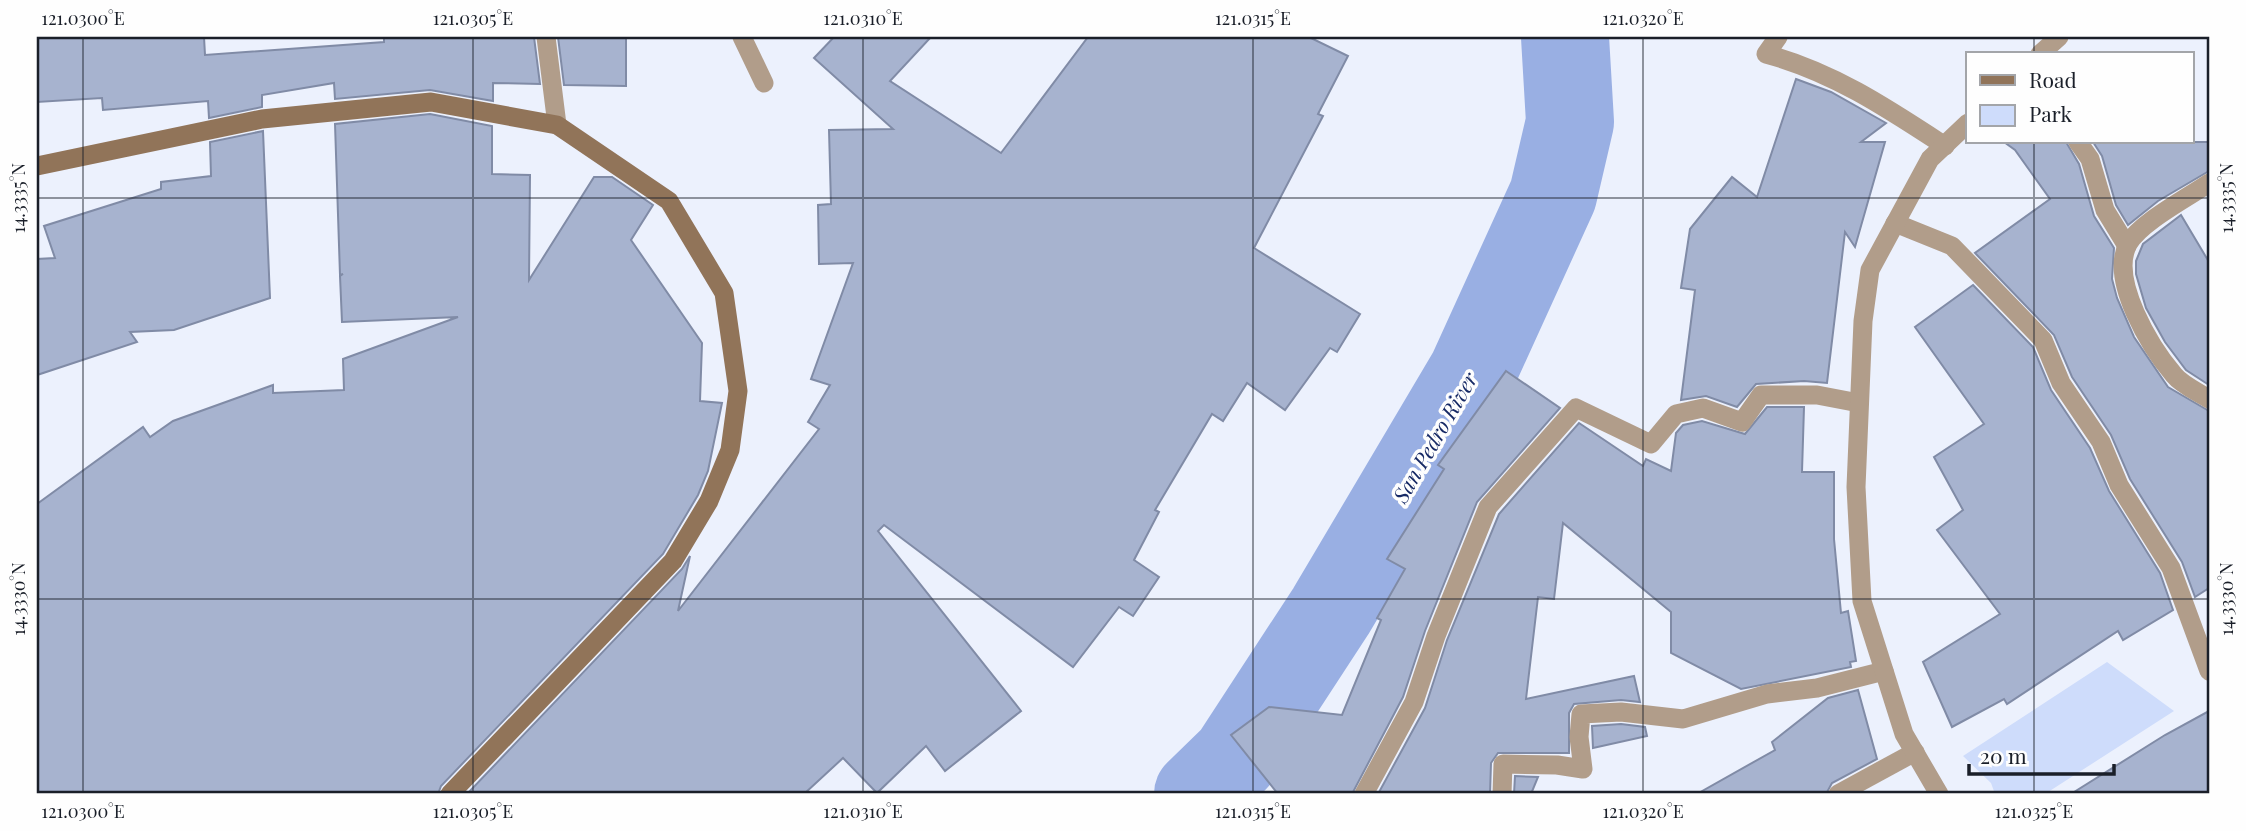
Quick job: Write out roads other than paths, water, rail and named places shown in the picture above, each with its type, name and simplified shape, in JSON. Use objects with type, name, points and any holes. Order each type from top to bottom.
[{"type":"main road","points":[[37,166],[262,119],[431,102],[557,125],[669,201],[724,293],[738,391],[730,450],[709,501],[673,561],[450,794]]},
{"type":"street","points":[[546,37],[557,125]]},
{"type":"street","points":[[741,37],[764,83]]},
{"type":"street","points":[[1778,37],[1766,54],[1806,65],[1864,94],[1945,146]]},
{"type":"street","points":[[2042,52],[2059,37]]},
{"type":"street","points":[[1939,794],[1904,734],[1862,601],[1856,487],[1863,321],[1870,270],[1930,159],[1966,126]]},
{"type":"street","points":[[2080,144],[2091,159],[2105,210],[2127,246]]},
{"type":"street","points":[[2209,183],[2137,232],[2127,246],[2123,264],[2126,290],[2138,319],[2175,377],[2209,399]]},
{"type":"street","points":[[1895,223],[1952,246],[2043,340],[2061,383],[2101,442],[2119,485],[2171,568],[2209,671]]},
{"type":"street","points":[[1364,794],[1414,702],[1436,636],[1488,507],[1576,408],[1651,444],[1676,414],[1703,408],[1742,422],[1761,394],[1816,394],[1860,403]]},
{"type":"street","points":[[1502,794],[1503,764],[1558,765],[1583,769],[1579,737],[1581,714],[1622,712],[1683,719],[1767,694],[1816,688],[1884,671]]},
{"type":"street","points":[[1838,794],[1915,752]]},
{"type":"waterway","name":"San Pedro River","points":[[1198,794],[1235,758],[1331,611],[1472,373],[1553,195],[1570,122],[1565,37]]}]
